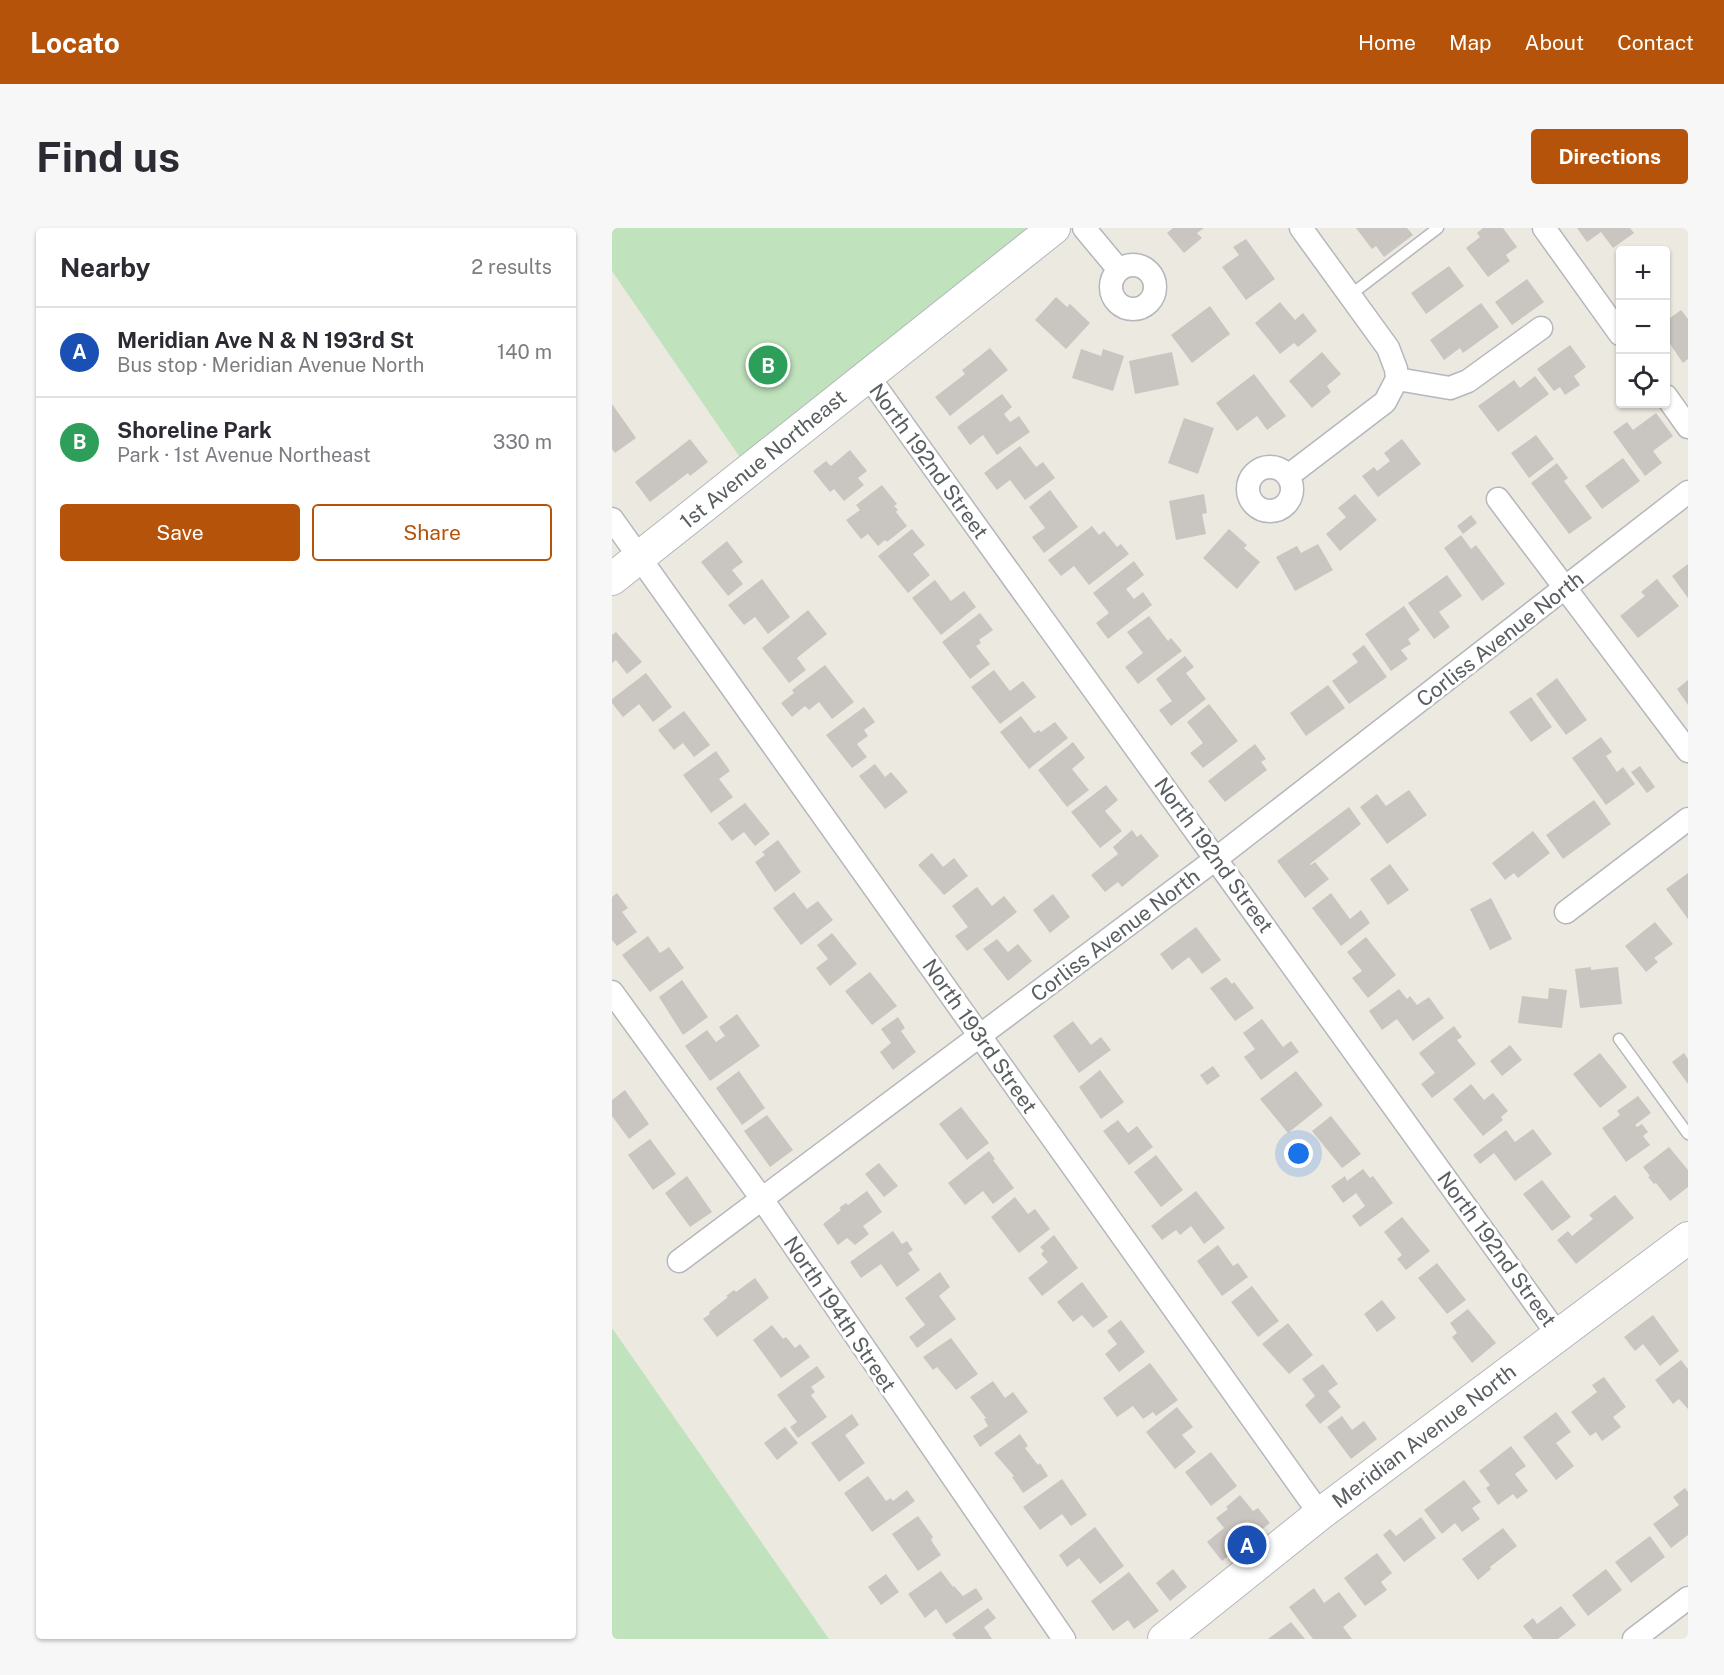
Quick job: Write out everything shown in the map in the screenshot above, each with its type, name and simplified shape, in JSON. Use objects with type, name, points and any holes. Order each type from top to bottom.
[{"type":"street","name":"1st Avenue Northeast","points":[[612,579],[1054,228]]},
{"type":"street","points":[[1084,228],[1119,270]]},
{"type":"street","points":[[1288,476],[1385,402],[1397,379],[1396,369],[1388,348],[1301,228]]},
{"type":"street","points":[[1544,228],[1616,328]]},
{"type":"street","points":[[1397,379],[1449,388],[1468,381],[1541,328]]},
{"type":"street","name":"North 192nd Street","points":[[868,376],[1558,1335]]},
{"type":"street","points":[[1670,403],[1688,427]]},
{"type":"street","name":"Corliss Avenue North","points":[[679,1261],[1217,858],[1688,492]]},
{"type":"street","points":[[1498,499],[1688,751]]},
{"type":"street","name":"North 193rd Street","points":[[612,519],[1320,1514]]},
{"type":"street","points":[[1566,912],[1688,819]]},
{"type":"street","name":"North 194th Street","points":[[612,992],[762,1199],[1064,1639]]},
{"type":"street","name":"Meridian Avenue North","points":[[1164,1639],[1320,1514],[1558,1335],[1684,1249]]},
{"type":"street","points":[[1634,1639],[1688,1598]]},
{"type":"lane","points":[[1349,296],[1438,228]]},
{"type":"lane","points":[[1619,1039],[1688,1134]]},
{"type":"green space","points":[[612,228],[1034,228],[741,459],[612,271]]},
{"type":"green space","points":[[612,1328],[829,1639],[612,1639]]},
{"type":"building","points":[[1173,228],[1204,228],[1197,233],[1202,238],[1184,253],[1167,233]]},
{"type":"building","points":[[1356,228],[1407,228],[1413,235],[1384,257],[1376,246],[1372,249]]},
{"type":"building","points":[[1483,228],[1503,228],[1517,247],[1506,255],[1510,261],[1488,277],[1466,248],[1480,237],[1477,233]]},
{"type":"building","points":[[1577,228],[1630,228],[1634,233],[1613,248],[1601,232],[1587,242]]},
{"type":"building","points":[[1246,239],[1275,279],[1246,300],[1222,267],[1239,255],[1233,247]]},
{"type":"building","points":[[1449,266],[1464,286],[1426,314],[1411,293]]},
{"type":"building","points":[[1527,279],[1544,302],[1512,325],[1495,302]]},
{"type":"building","points":[[1056,297],[1067,307],[1070,304],[1090,323],[1066,349],[1035,320]]},
{"type":"building","points":[[1280,302],[1295,320],[1303,313],[1317,331],[1298,347],[1294,343],[1280,354],[1255,323]]},
{"type":"building","points":[[1481,303],[1499,327],[1463,353],[1460,348],[1444,360],[1430,340]]},
{"type":"building","points":[[1210,306],[1230,334],[1192,363],[1171,335]]},
{"type":"building","points":[[1681,310],[1688,319],[1688,359],[1683,363],[1670,344],[1670,318]]},
{"type":"building","points":[[1570,345],[1586,367],[1574,376],[1580,385],[1565,395],[1560,387],[1554,391],[1537,369]]},
{"type":"building","points":[[990,348],[1008,370],[950,416],[935,397],[965,374],[962,370]]},
{"type":"building","points":[[1081,349],[1101,356],[1103,349],[1124,356],[1113,391],[1072,378]]},
{"type":"building","points":[[1172,352],[1179,385],[1135,394],[1129,361]]},
{"type":"building","points":[[1322,352],[1341,374],[1327,386],[1331,392],[1312,408],[1289,381]]},
{"type":"building","points":[[1254,374],[1286,416],[1267,430],[1257,416],[1237,431],[1216,403]]},
{"type":"building","points":[[1535,376],[1549,394],[1498,432],[1478,406],[1514,380],[1520,388]]},
{"type":"building","points":[[1002,394],[1012,407],[1004,414],[1010,422],[1019,416],[1030,432],[997,455],[983,435],[970,445],[957,427]]},
{"type":"building","points":[[612,404],[636,438],[615,453],[612,449]]},
{"type":"building","points":[[1656,413],[1673,436],[1653,451],[1662,463],[1645,476],[1613,432],[1627,422],[1633,430]]},
{"type":"building","points":[[1184,418],[1214,428],[1198,474],[1168,463]]},
{"type":"building","points":[[1536,435],[1554,459],[1529,478],[1511,453]]},
{"type":"building","points":[[690,439],[708,462],[690,476],[688,473],[650,502],[635,482]]},
{"type":"building","points":[[1402,439],[1421,464],[1378,497],[1362,476],[1374,467],[1377,471],[1390,461],[1384,453]]},
{"type":"building","points":[[1020,446],[1036,467],[1043,462],[1055,478],[1025,500],[1010,480],[997,490],[984,473]]},
{"type":"building","points":[[850,450],[867,471],[858,478],[864,485],[844,501],[834,489],[830,492],[813,471],[826,461],[831,466]]},
{"type":"building","points":[[1623,458],[1640,481],[1602,509],[1585,486]]},
{"type":"building","points":[[1557,463],[1568,478],[1564,481],[1592,518],[1569,534],[1531,483]]},
{"type":"building","points":[[882,485],[897,504],[894,506],[898,510],[896,512],[907,526],[887,542],[885,540],[878,546],[868,534],[861,539],[846,520],[860,510],[856,505]]},
{"type":"building","points":[[1050,490],[1078,527],[1044,553],[1032,537],[1045,528],[1029,507]]},
{"type":"building","points":[[1204,494],[1207,513],[1202,514],[1206,534],[1176,540],[1169,501]]},
{"type":"building","points":[[1355,494],[1377,520],[1340,551],[1326,534],[1346,517],[1338,508]]},
{"type":"building","points":[[1471,515],[1477,523],[1463,534],[1457,526]]},
{"type":"building","points":[[1092,526],[1099,535],[1104,531],[1117,547],[1121,544],[1129,554],[1089,585],[1074,566],[1061,576],[1048,560]]},
{"type":"building","points":[[912,529],[925,545],[913,554],[930,575],[908,593],[878,556]]},
{"type":"building","points":[[1229,529],[1247,545],[1244,548],[1260,562],[1237,589],[1203,558]]},
{"type":"building","points":[[1461,535],[1471,549],[1476,545],[1505,584],[1482,601],[1444,548]]},
{"type":"building","points":[[727,541],[743,562],[732,570],[743,584],[728,596],[701,562]]},
{"type":"building","points":[[1318,544],[1333,570],[1295,591],[1276,557],[1297,546],[1301,553]]},
{"type":"building","points":[[1134,561],[1144,575],[1126,589],[1134,599],[1143,592],[1152,605],[1108,639],[1096,623],[1109,613],[1093,593]]},
{"type":"building","points":[[1688,564],[1688,598],[1672,576]]},
{"type":"building","points":[[1447,575],[1462,596],[1439,612],[1450,627],[1434,639],[1408,603]]},
{"type":"building","points":[[762,579],[790,617],[768,634],[755,617],[744,625],[728,605]]},
{"type":"building","points":[[1657,579],[1679,606],[1638,638],[1620,616],[1645,596],[1641,592]]},
{"type":"building","points":[[935,580],[951,601],[964,591],[976,607],[941,635],[912,598]]},
{"type":"building","points":[[1404,606],[1420,630],[1408,639],[1411,644],[1401,650],[1408,659],[1391,671],[1365,634]]},
{"type":"building","points":[[808,610],[827,634],[797,658],[806,670],[789,683],[762,648]]},
{"type":"building","points":[[980,613],[993,630],[979,640],[981,643],[976,646],[990,664],[970,679],[942,642]]},
{"type":"building","points":[[1149,616],[1168,641],[1171,638],[1182,651],[1138,684],[1125,667],[1143,653],[1127,632]]},
{"type":"building","points":[[616,632],[642,662],[627,674],[616,660],[612,663],[612,635]]},
{"type":"building","points":[[1364,645],[1387,677],[1349,704],[1332,681],[1358,662],[1352,654]]},
{"type":"building","points":[[1185,656],[1194,667],[1186,673],[1206,699],[1171,726],[1159,710],[1172,701],[1156,679]]},
{"type":"building","points":[[825,665],[854,702],[832,719],[819,702],[809,710],[805,706],[792,717],[781,703],[794,693],[792,690]]},
{"type":"building","points":[[994,670],[1010,691],[1023,681],[1036,697],[1000,724],[971,687]]},
{"type":"building","points":[[646,673],[672,707],[653,722],[639,704],[623,717],[612,703],[612,699]]},
{"type":"building","points":[[1557,678],[1587,720],[1566,735],[1536,694]]},
{"type":"building","points":[[1688,680],[1688,705],[1677,689]]},
{"type":"building","points":[[1328,685],[1345,708],[1306,736],[1290,713]]},
{"type":"building","points":[[1531,697],[1552,727],[1531,742],[1509,712]]},
{"type":"building","points":[[1209,704],[1238,741],[1203,768],[1190,753],[1203,743],[1187,722]]},
{"type":"building","points":[[864,707],[875,722],[864,730],[868,736],[857,744],[867,757],[852,768],[826,735]]},
{"type":"building","points":[[684,711],[710,745],[694,757],[683,743],[674,750],[658,730]]},
{"type":"building","points":[[1021,716],[1034,733],[1039,730],[1041,732],[1055,722],[1068,738],[1029,769],[1000,732]]},
{"type":"building","points":[[1601,737],[1612,752],[1606,756],[1617,772],[1623,767],[1635,784],[1606,805],[1572,758]]},
{"type":"building","points":[[1073,742],[1085,758],[1072,769],[1089,790],[1067,807],[1038,770]]},
{"type":"building","points":[[1255,744],[1266,759],[1261,762],[1267,770],[1225,802],[1208,781]]},
{"type":"building","points":[[716,751],[730,771],[719,779],[733,797],[711,813],[683,775]]},
{"type":"building","points":[[875,764],[885,777],[891,772],[908,792],[885,809],[859,776]]},
{"type":"building","points":[[1640,766],[1655,787],[1647,793],[1631,772]]},
{"type":"building","points":[[1106,785],[1118,800],[1105,811],[1122,831],[1100,848],[1071,812]]},
{"type":"building","points":[[1409,790],[1427,815],[1387,844],[1360,807],[1377,794],[1386,806]]},
{"type":"building","points":[[1594,800],[1611,824],[1563,859],[1546,835]]},
{"type":"building","points":[[745,803],[770,834],[755,846],[744,832],[732,841],[718,823]]},
{"type":"building","points":[[1349,807],[1361,824],[1310,864],[1315,862],[1329,879],[1305,898],[1277,861]]},
{"type":"building","points":[[1132,830],[1137,837],[1141,834],[1159,856],[1122,887],[1118,882],[1105,892],[1091,875],[1118,854],[1113,847]]},
{"type":"building","points":[[1533,831],[1550,853],[1518,878],[1514,873],[1505,880],[1492,863]]},
{"type":"building","points":[[778,840],[801,872],[775,892],[755,862],[765,855],[762,852]]},
{"type":"building","points":[[932,853],[943,867],[954,858],[968,876],[944,895],[918,865]]},
{"type":"building","points":[[1390,864],[1409,890],[1388,905],[1370,879]]},
{"type":"building","points":[[1688,873],[1688,919],[1666,889]]},
{"type":"building","points":[[977,887],[992,906],[1004,896],[1017,912],[967,951],[955,936],[968,927],[952,906]]},
{"type":"building","points":[[794,892],[807,909],[818,901],[833,920],[801,945],[773,908]]},
{"type":"building","points":[[617,893],[628,908],[622,912],[637,932],[617,946],[612,940],[612,897]]},
{"type":"building","points":[[1331,893],[1350,919],[1361,910],[1370,923],[1341,946],[1312,908]]},
{"type":"building","points":[[1053,894],[1070,917],[1050,933],[1033,910]]},
{"type":"building","points":[[1491,898],[1512,939],[1490,950],[1470,909]]},
{"type":"building","points":[[1655,922],[1673,944],[1654,958],[1658,962],[1646,972],[1625,946]]},
{"type":"building","points":[[1196,927],[1221,960],[1202,974],[1189,957],[1172,970],[1160,954]]},
{"type":"building","points":[[832,933],[857,964],[830,986],[816,968],[828,959],[817,945]]},
{"type":"building","points":[[648,936],[660,953],[669,947],[684,968],[650,992],[622,955]]},
{"type":"building","points":[[1366,937],[1396,975],[1368,998],[1352,978],[1362,971],[1347,952]]},
{"type":"building","points":[[997,939],[1008,952],[1018,944],[1032,961],[1008,981],[983,949]]},
{"type":"building","points":[[1591,967],[1591,970],[1618,967],[1622,1004],[1580,1008],[1575,969]]},
{"type":"building","points":[[870,972],[897,1006],[872,1025],[845,991]]},
{"type":"building","points":[[1226,977],[1232,984],[1234,982],[1254,1008],[1235,1021],[1210,988]]},
{"type":"building","points":[[682,980],[708,1017],[683,1035],[659,997]]},
{"type":"building","points":[[1549,988],[1567,990],[1562,1028],[1518,1023],[1522,996],[1548,999]]},
{"type":"building","points":[[1399,989],[1407,999],[1410,996],[1417,1005],[1429,997],[1444,1018],[1413,1041],[1397,1019],[1382,1030],[1369,1011]]},
{"type":"building","points":[[737,1014],[760,1046],[710,1081],[685,1046],[707,1030],[716,1042],[725,1036],[719,1027]]},
{"type":"building","points":[[898,1017],[905,1028],[901,1031],[916,1052],[893,1070],[880,1052],[891,1043],[881,1029]]},
{"type":"building","points":[[1262,1019],[1283,1047],[1291,1041],[1299,1052],[1261,1080],[1244,1057],[1255,1049],[1243,1033]]},
{"type":"building","points":[[1073,1021],[1091,1045],[1101,1037],[1111,1050],[1079,1073],[1053,1036]]},
{"type":"building","points":[[1454,1026],[1462,1037],[1457,1040],[1476,1064],[1432,1098],[1421,1084],[1435,1073],[1419,1053]]},
{"type":"building","points":[[1510,1045],[1522,1060],[1502,1076],[1490,1061]]},
{"type":"building","points":[[1600,1053],[1627,1087],[1600,1108],[1573,1074]]},
{"type":"building","points":[[1684,1053],[1688,1059],[1688,1084],[1672,1062]]},
{"type":"building","points":[[1213,1066],[1220,1076],[1207,1085],[1200,1075]]},
{"type":"building","points":[[1100,1070],[1124,1102],[1101,1119],[1079,1087]]},
{"type":"building","points":[[739,1071],[765,1108],[742,1125],[716,1088]]},
{"type":"building","points":[[1296,1071],[1323,1105],[1288,1133],[1260,1099]]},
{"type":"building","points":[[1471,1084],[1484,1100],[1493,1093],[1508,1111],[1501,1117],[1503,1120],[1483,1136],[1453,1099]]},
{"type":"building","points":[[625,1090],[649,1124],[629,1139],[612,1116],[612,1100]]},
{"type":"building","points":[[1638,1096],[1651,1113],[1635,1125],[1637,1127],[1642,1124],[1648,1132],[1643,1136],[1650,1145],[1626,1162],[1602,1128],[1620,1115],[1617,1111]]},
{"type":"building","points":[[961,1107],[989,1143],[967,1160],[939,1124]]},
{"type":"building","points":[[767,1115],[793,1150],[770,1167],[744,1131]]},
{"type":"building","points":[[1331,1116],[1361,1154],[1342,1168],[1312,1131]]},
{"type":"building","points":[[1118,1120],[1128,1133],[1137,1126],[1153,1147],[1129,1165],[1103,1131]]},
{"type":"building","points":[[1533,1129],[1552,1154],[1515,1181],[1494,1153],[1480,1164],[1473,1155],[1506,1130],[1515,1142]]},
{"type":"building","points":[[650,1139],[676,1174],[653,1190],[628,1155]]},
{"type":"building","points":[[1669,1147],[1688,1170],[1688,1187],[1670,1201],[1656,1183],[1654,1184],[1648,1177],[1650,1176],[1643,1167]]},
{"type":"building","points":[[989,1151],[1014,1188],[993,1204],[983,1191],[965,1205],[948,1183]]},
{"type":"building","points":[[1156,1155],[1183,1190],[1161,1207],[1134,1172]]},
{"type":"building","points":[[879,1163],[898,1186],[884,1197],[865,1174]]},
{"type":"building","points":[[1363,1169],[1370,1178],[1373,1176],[1393,1203],[1360,1227],[1352,1216],[1365,1206],[1356,1193],[1343,1203],[1331,1186],[1345,1176],[1347,1181]]},
{"type":"building","points":[[687,1176],[712,1212],[690,1227],[665,1193]]},
{"type":"building","points":[[1542,1180],[1571,1217],[1552,1231],[1523,1194]]},
{"type":"building","points":[[867,1191],[882,1212],[863,1226],[869,1234],[855,1245],[847,1238],[838,1245],[823,1224],[841,1210],[839,1208],[846,1203],[848,1205]]},
{"type":"building","points":[[1196,1191],[1225,1228],[1204,1244],[1191,1226],[1180,1235],[1176,1230],[1162,1240],[1151,1226]]},
{"type":"building","points":[[1615,1195],[1634,1218],[1576,1264],[1557,1240],[1568,1231],[1572,1236],[1593,1219],[1589,1215]]},
{"type":"building","points":[[1015,1197],[1028,1214],[1035,1209],[1050,1229],[1019,1253],[991,1217]]},
{"type":"building","points":[[1402,1217],[1430,1251],[1406,1270],[1397,1259],[1402,1255],[1384,1232]]},
{"type":"building","points":[[893,1231],[902,1244],[907,1241],[913,1250],[908,1253],[920,1270],[897,1287],[881,1264],[861,1278],[850,1262]]},
{"type":"building","points":[[1054,1235],[1078,1268],[1042,1296],[1028,1278],[1048,1262],[1041,1254],[1044,1251],[1040,1247]]},
{"type":"building","points":[[1218,1245],[1233,1266],[1238,1263],[1248,1277],[1222,1296],[1197,1261]]},
{"type":"building","points":[[1437,1263],[1466,1300],[1447,1314],[1418,1278]]},
{"type":"building","points":[[940,1272],[950,1287],[939,1296],[956,1319],[917,1348],[909,1337],[925,1325],[905,1298]]},
{"type":"building","points":[[755,1278],[769,1298],[717,1337],[703,1319],[728,1297],[726,1296],[734,1290],[736,1292]]},
{"type":"building","points":[[1082,1282],[1108,1317],[1093,1328],[1082,1315],[1073,1322],[1057,1302]]},
{"type":"building","points":[[1252,1286],[1279,1321],[1258,1337],[1231,1302]]},
{"type":"building","points":[[1382,1300],[1396,1318],[1377,1332],[1364,1314]]},
{"type":"building","points":[[1468,1309],[1496,1343],[1472,1363],[1452,1337],[1457,1333],[1450,1323]]},
{"type":"building","points":[[1653,1315],[1679,1351],[1660,1366],[1643,1344],[1635,1351],[1624,1337]]},
{"type":"building","points":[[1121,1320],[1145,1352],[1119,1372],[1105,1354],[1117,1344],[1107,1331]]},
{"type":"building","points":[[1288,1323],[1313,1355],[1289,1374],[1262,1344]]},
{"type":"building","points":[[772,1325],[783,1339],[786,1337],[795,1348],[800,1344],[810,1357],[781,1378],[753,1340]]},
{"type":"building","points":[[951,1338],[978,1374],[956,1390],[937,1367],[933,1370],[923,1357]]},
{"type":"building","points":[[1681,1360],[1688,1369],[1688,1409],[1679,1399],[1673,1404],[1655,1380]]},
{"type":"building","points":[[1150,1363],[1178,1400],[1156,1416],[1153,1412],[1143,1419],[1133,1406],[1117,1417],[1103,1398]]},
{"type":"building","points":[[1323,1364],[1338,1384],[1328,1391],[1341,1407],[1320,1424],[1305,1405],[1315,1396],[1302,1379]]},
{"type":"building","points":[[817,1366],[825,1377],[811,1387],[815,1392],[811,1395],[827,1417],[798,1438],[790,1427],[797,1422],[777,1395]]},
{"type":"building","points":[[1604,1377],[1626,1407],[1613,1417],[1621,1427],[1602,1441],[1596,1432],[1590,1436],[1571,1412],[1597,1392],[1592,1385]]},
{"type":"building","points":[[993,1381],[1005,1398],[1013,1392],[1028,1412],[980,1447],[973,1436],[988,1426],[984,1419],[986,1418],[970,1397]]},
{"type":"building","points":[[1177,1407],[1193,1427],[1182,1435],[1196,1452],[1175,1469],[1146,1432]]},
{"type":"building","points":[[1556,1412],[1571,1432],[1556,1443],[1574,1466],[1556,1480],[1523,1437]]},
{"type":"building","points":[[852,1414],[859,1425],[845,1435],[865,1463],[839,1482],[811,1443]]},
{"type":"building","points":[[1342,1416],[1352,1430],[1364,1421],[1377,1439],[1351,1459],[1327,1427]]},
{"type":"building","points":[[785,1427],[798,1443],[777,1460],[764,1443]]},
{"type":"building","points":[[1020,1434],[1028,1446],[1025,1448],[1038,1465],[1040,1463],[1048,1476],[1023,1493],[1012,1477],[1014,1476],[994,1453]]},
{"type":"building","points":[[1511,1446],[1526,1466],[1515,1474],[1528,1491],[1517,1499],[1513,1494],[1498,1505],[1486,1488],[1490,1485],[1479,1471]]},
{"type":"building","points":[[1211,1452],[1237,1486],[1211,1506],[1185,1472]]},
{"type":"building","points":[[868,1476],[886,1501],[891,1498],[893,1501],[907,1490],[915,1501],[872,1532],[844,1493]]},
{"type":"building","points":[[1062,1479],[1087,1515],[1071,1526],[1062,1514],[1040,1530],[1023,1507]]},
{"type":"building","points":[[1464,1480],[1481,1502],[1472,1508],[1480,1519],[1462,1532],[1455,1523],[1442,1534],[1424,1510]]},
{"type":"building","points":[[1685,1488],[1688,1492],[1688,1535],[1671,1548],[1653,1524],[1679,1505],[1673,1497]]},
{"type":"building","points":[[1240,1495],[1253,1511],[1258,1508],[1270,1523],[1222,1561],[1207,1542],[1224,1528],[1216,1518],[1228,1509],[1226,1507]]},
{"type":"building","points":[[918,1516],[933,1537],[931,1540],[941,1555],[918,1571],[892,1534]]},
{"type":"building","points":[[1421,1517],[1436,1538],[1404,1562],[1383,1535],[1390,1529],[1396,1536]]},
{"type":"building","points":[[1095,1527],[1124,1566],[1100,1584],[1079,1558],[1067,1567],[1059,1555]]},
{"type":"building","points":[[1503,1528],[1517,1546],[1490,1567],[1491,1569],[1478,1580],[1462,1559]]},
{"type":"building","points":[[1650,1536],[1665,1557],[1631,1583],[1615,1562]]},
{"type":"building","points":[[1377,1553],[1392,1573],[1381,1582],[1387,1590],[1365,1606],[1344,1578]]},
{"type":"building","points":[[1173,1569],[1187,1587],[1170,1601],[1156,1583]]},
{"type":"building","points":[[1606,1569],[1622,1590],[1588,1616],[1572,1595]]},
{"type":"building","points":[[941,1571],[963,1596],[976,1588],[983,1599],[946,1624],[936,1609],[925,1618],[908,1594]]},
{"type":"building","points":[[1129,1572],[1159,1611],[1134,1629],[1128,1620],[1113,1631],[1091,1601]]},
{"type":"building","points":[[886,1574],[899,1592],[881,1605],[868,1587]]},
{"type":"building","points":[[1314,1588],[1324,1603],[1339,1592],[1357,1616],[1343,1627],[1352,1639],[1313,1639],[1289,1607]]},
{"type":"building","points":[[1561,1606],[1576,1625],[1558,1639],[1533,1639],[1523,1626],[1533,1618],[1537,1624]]},
{"type":"building","points":[[988,1608],[996,1618],[984,1627],[992,1639],[956,1639],[952,1634]]},
{"type":"building","points":[[1291,1622],[1305,1639],[1268,1639]]},
{"type":"place","name":"Shoreline Park","points":[[768,365]]},
{"type":"place","name":"Meridian Ave N & N 193rd St","points":[[1247,1545]]}]
